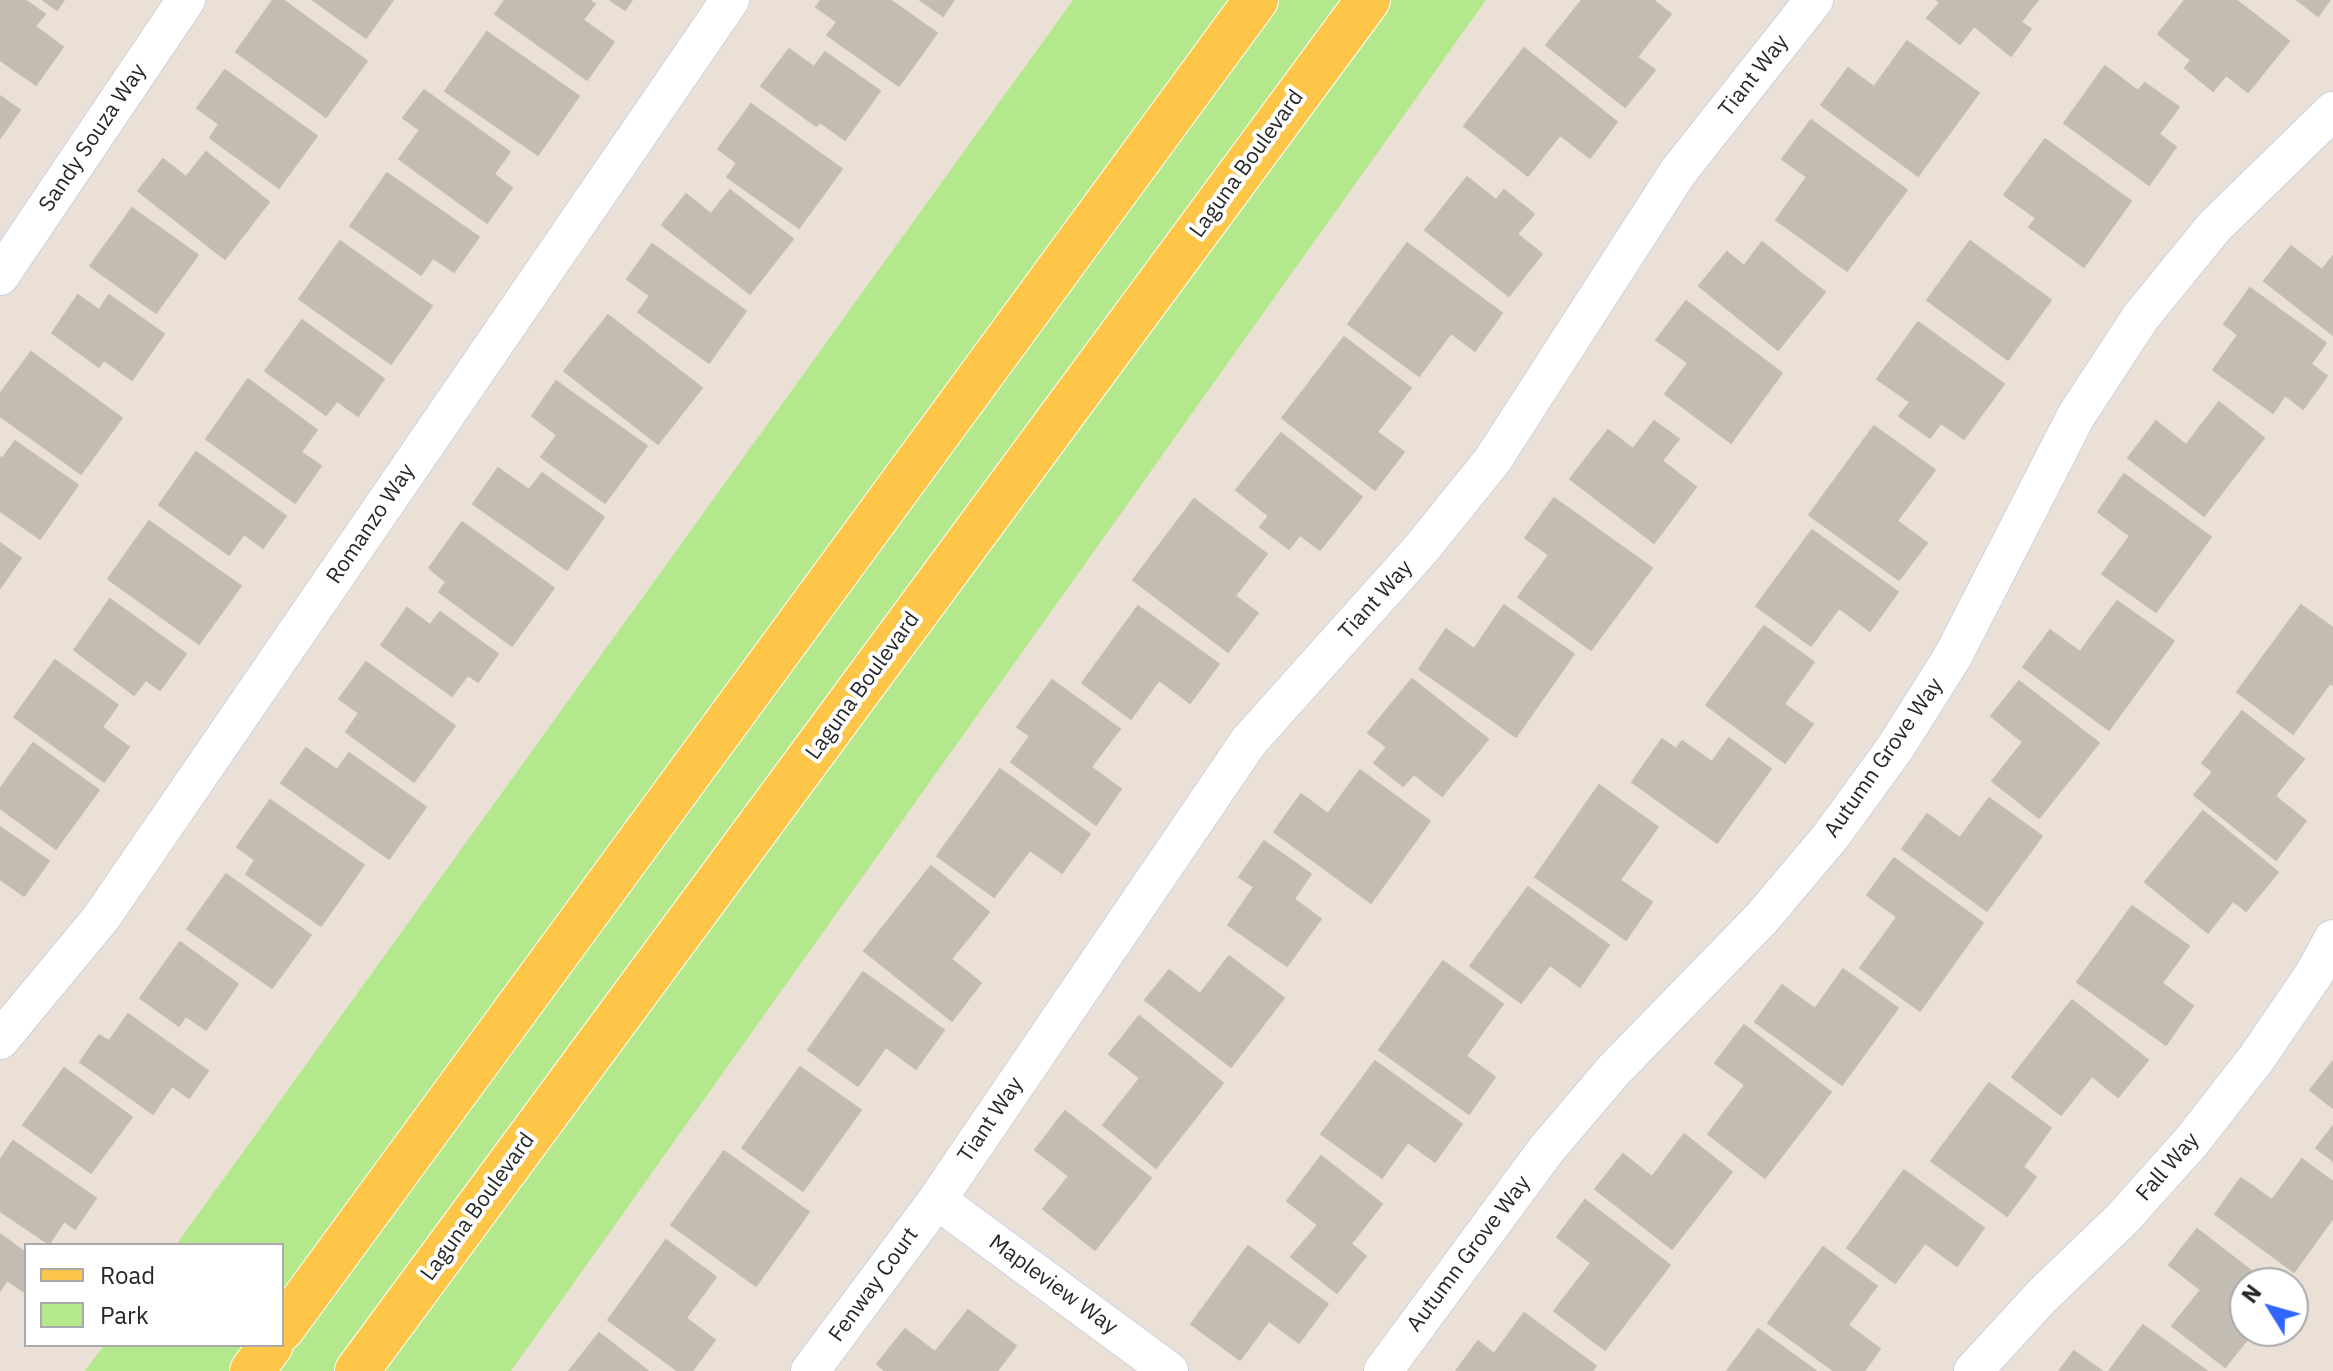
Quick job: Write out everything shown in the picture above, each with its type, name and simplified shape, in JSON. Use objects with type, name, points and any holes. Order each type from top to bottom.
[{"type":"main road","points":[[284,1326],[1256,0]]},
{"type":"main road","name":"Laguna Boulevard","points":[[357,1371],[1368,0]]},
{"type":"main road","points":[[252,1371],[270,1347]]},
{"type":"street","name":"Sandy Souza Way","points":[[0,276],[186,0]]},
{"type":"street","name":"Romanzo Way","points":[[0,1040],[101,918],[730,0]]},
{"type":"street","name":"Tiant Way","points":[[937,1200],[1249,741],[1421,549],[1492,461],[1678,172],[1814,0]]},
{"type":"street","name":"Autumn Grove Way","points":[[1383,1371],[1546,1150],[1613,1071],[1761,919],[1831,836],[1895,748],[1953,656],[2076,416],[2140,318],[2214,227],[2333,111]]},
{"type":"street","name":"Fall Way","points":[[1973,1371],[2041,1297],[2122,1219],[2191,1142],[2256,1059],[2314,974],[2333,939]]},
{"type":"street","name":"Fenway Court","points":[[810,1371],[937,1200]]},
{"type":"street","name":"Mapleview Way","points":[[937,1200],[1169,1371]]},
{"type":"green space","points":[[1073,0],[1486,0],[511,1371],[85,1371],[103,1347],[284,1347],[284,1243],[177,1243]]},
{"type":"building","points":[[0,0],[25,0],[45,14],[35,26],[63,47],[36,85],[0,60]]},
{"type":"building","points":[[43,0],[64,0],[57,10]]},
{"type":"building","points":[[273,0],[283,0],[367,61],[326,117],[236,52]]},
{"type":"building","points":[[313,0],[393,0],[366,38]]},
{"type":"building","points":[[505,0],[589,0],[595,4],[583,20],[614,42],[587,80],[495,14]]},
{"type":"building","points":[[610,0],[632,0],[625,10]]},
{"type":"building","points":[[821,0],[890,0],[937,33],[899,86],[827,35],[837,22],[816,7]]},
{"type":"building","points":[[920,0],[954,0],[943,16]]},
{"type":"building","points":[[1582,0],[1653,0],[1671,14],[1637,57],[1655,70],[1625,107],[1546,45]]},
{"type":"building","points":[[1937,0],[2038,0],[2021,22],[2031,29],[2011,56],[1974,26],[1960,44],[1927,18],[1940,3]]},
{"type":"building","points":[[2185,0],[2236,0],[2289,41],[2248,92],[2226,75],[2213,91],[2185,68],[2191,60],[2158,34]]},
{"type":"building","points":[[2297,0],[2330,0],[2318,16]]},
{"type":"building","points":[[487,32],[579,96],[538,155],[445,91]]},
{"type":"building","points":[[1907,41],[1979,93],[1918,176],[1821,105],[1848,68],[1874,87]]},
{"type":"building","points":[[1524,48],[1617,122],[1590,158],[1560,135],[1528,176],[1464,126]]},
{"type":"building","points":[[789,49],[814,67],[825,52],[880,91],[845,140],[820,122],[816,126],[761,86]]},
{"type":"building","points":[[2105,66],[2138,91],[2145,83],[2179,107],[2159,134],[2176,147],[2149,185],[2064,123]]},
{"type":"building","points":[[225,70],[317,136],[279,188],[210,138],[219,124],[197,108]]},
{"type":"building","points":[[424,90],[510,152],[494,174],[512,188],[487,223],[399,159],[420,130],[403,118]]},
{"type":"building","points":[[0,96],[20,110],[0,138]]},
{"type":"building","points":[[751,104],[842,169],[799,228],[727,177],[737,163],[718,149]]},
{"type":"building","points":[[1811,120],[1907,190],[1847,271],[1776,220],[1807,177],[1782,159]]},
{"type":"building","points":[[2045,139],[2131,201],[2084,267],[2029,227],[2036,218],[2004,195]]},
{"type":"building","points":[[206,152],[269,202],[225,259],[138,191],[163,159],[186,177]]},
{"type":"building","points":[[387,173],[479,237],[454,272],[433,258],[421,275],[350,226]]},
{"type":"building","points":[[1467,177],[1496,200],[1504,190],[1534,214],[1517,234],[1542,254],[1509,296],[1425,230]]},
{"type":"building","points":[[730,190],[793,239],[750,294],[662,225],[686,194],[711,214]]},
{"type":"building","points":[[132,208],[198,255],[156,313],[90,266]]},
{"type":"building","points":[[340,241],[432,306],[391,364],[299,299]]},
{"type":"building","points":[[1970,241],[2051,300],[2008,360],[1927,300]]},
{"type":"building","points":[[1762,242],[1825,292],[1778,350],[1699,286],[1727,252],[1744,266]]},
{"type":"building","points":[[1407,243],[1502,313],[1475,351],[1451,333],[1419,376],[1348,324]]},
{"type":"building","points":[[652,244],[746,311],[709,363],[638,312],[650,296],[627,279]]},
{"type":"building","points":[[2291,246],[2322,270],[2333,256],[2333,335],[2264,281]]},
{"type":"building","points":[[2250,288],[2326,343],[2311,364],[2327,376],[2303,409],[2285,395],[2273,413],[2213,370],[2238,335],[2224,324]]},
{"type":"building","points":[[78,295],[99,310],[109,295],[164,334],[132,380],[104,360],[99,367],[52,333]]},
{"type":"building","points":[[1686,301],[1782,373],[1731,443],[1665,394],[1688,363],[1656,340]]},
{"type":"building","points":[[608,315],[702,388],[658,444],[564,371]]},
{"type":"building","points":[[302,320],[384,379],[358,416],[337,401],[326,415],[265,371]]},
{"type":"building","points":[[1918,322],[2004,384],[1964,439],[1941,423],[1930,438],[1899,416],[1910,402],[1877,379]]},
{"type":"building","points":[[1344,337],[1411,388],[1377,432],[1404,452],[1375,490],[1282,418]]},
{"type":"building","points":[[31,352],[122,418],[81,474],[0,416],[0,394]]},
{"type":"building","points":[[248,379],[317,430],[301,452],[321,466],[295,503],[206,439]]},
{"type":"building","points":[[556,381],[647,446],[605,503],[541,457],[557,435],[532,416]]},
{"type":"building","points":[[2219,402],[2264,438],[2204,516],[2128,458],[2156,421],[2186,445]]},
{"type":"building","points":[[1654,421],[1679,439],[1662,461],[1696,487],[1654,543],[1570,479],[1608,430],[1633,449]]},
{"type":"building","points":[[1874,426],[1935,470],[1897,521],[1927,543],[1899,580],[1809,515]]},
{"type":"building","points":[[1281,433],[1362,497],[1320,550],[1300,535],[1289,549],[1260,527],[1269,516],[1236,490]]},
{"type":"building","points":[[15,441],[78,485],[40,539],[0,511],[0,457],[2,459]]},
{"type":"building","points":[[196,452],[286,516],[263,548],[244,534],[229,555],[159,505]]},
{"type":"building","points":[[498,468],[529,490],[542,473],[604,517],[567,570],[473,504]]},
{"type":"building","points":[[2124,474],[2211,537],[2156,612],[2102,574],[2130,536],[2098,512]]},
{"type":"building","points":[[1554,498],[1652,568],[1591,650],[1518,597],[1549,555],[1525,538]]},
{"type":"building","points":[[1194,499],[1267,554],[1235,596],[1258,613],[1228,652],[1133,580]]},
{"type":"building","points":[[149,521],[241,586],[199,644],[108,579]]},
{"type":"building","points":[[462,522],[554,588],[512,646],[439,592],[446,582],[429,568]]},
{"type":"building","points":[[1812,530],[1898,592],[1870,631],[1839,608],[1811,646],[1756,606]]},
{"type":"building","points":[[0,543],[21,558],[0,588]]},
{"type":"building","points":[[110,599],[186,654],[160,690],[146,680],[134,695],[74,650]]},
{"type":"building","points":[[2117,601],[2174,641],[2109,730],[2023,667],[2050,630],[2080,652]]},
{"type":"building","points":[[1504,605],[1574,654],[1516,737],[1419,669],[1446,629],[1474,649]]},
{"type":"building","points":[[2301,605],[2333,628],[2333,685],[2330,683],[2293,734],[2237,692]]},
{"type":"building","points":[[1138,606],[1219,664],[1190,703],[1159,680],[1131,719],[1082,683]]},
{"type":"building","points":[[407,608],[430,625],[440,612],[498,654],[478,682],[468,675],[452,696],[381,645]]},
{"type":"building","points":[[1764,626],[1814,662],[1784,704],[1813,724],[1785,763],[1706,705]]},
{"type":"building","points":[[55,660],[118,705],[102,727],[129,747],[104,782],[14,717]]},
{"type":"building","points":[[366,662],[455,726],[414,782],[346,732],[359,713],[339,699]]},
{"type":"building","points":[[1412,679],[1488,739],[1442,796],[1414,774],[1403,786],[1374,763],[1387,747],[1368,733]]},
{"type":"building","points":[[1052,680],[1120,729],[1091,767],[1121,789],[1096,825],[1011,762],[1030,736],[1017,727]]},
{"type":"building","points":[[2019,681],[2099,743],[2039,818],[1992,781],[2023,742],[1991,716]]},
{"type":"building","points":[[2242,711],[2304,759],[2275,796],[2306,821],[2276,860],[2194,795],[2213,772],[2202,763]]},
{"type":"building","points":[[1729,738],[1771,769],[1717,843],[1632,782],[1662,739],[1676,749],[1682,741],[1712,762]]},
{"type":"building","points":[[33,743],[99,790],[56,849],[0,808],[0,789]]},
{"type":"building","points":[[306,748],[337,770],[349,753],[426,807],[389,859],[281,783]]},
{"type":"building","points":[[1000,769],[1090,834],[1062,873],[1030,850],[994,897],[937,856]]},
{"type":"building","points":[[1360,770],[1430,821],[1371,903],[1274,832],[1301,794],[1328,814]]},
{"type":"building","points":[[1599,785],[1658,827],[1620,880],[1652,902],[1626,940],[1535,877]]},
{"type":"building","points":[[1989,798],[2042,836],[1987,911],[1902,849],[1927,814],[1960,838]]},
{"type":"building","points":[[270,800],[364,865],[321,926],[246,874],[255,860],[237,847]]},
{"type":"building","points":[[2203,811],[2278,872],[2246,911],[2233,901],[2208,933],[2145,882]]},
{"type":"building","points":[[0,827],[49,861],[24,896],[0,879]]},
{"type":"building","points":[[1264,841],[1311,874],[1294,899],[1321,919],[1287,966],[1228,925],[1254,887],[1239,877]]},
{"type":"building","points":[[1894,858],[1983,923],[1920,1011],[1860,968],[1897,917],[1867,895]]},
{"type":"building","points":[[931,866],[989,912],[951,959],[981,983],[952,1021],[864,951]]},
{"type":"building","points":[[226,874],[311,935],[272,988],[187,929]]},
{"type":"building","points":[[1528,887],[1609,945],[1580,987],[1550,965],[1521,1003],[1470,966]]},
{"type":"building","points":[[2132,906],[2189,946],[2162,983],[2193,1006],[2166,1045],[2077,982]]},
{"type":"building","points":[[180,942],[238,984],[206,1030],[186,1016],[179,1026],[140,998]]},
{"type":"building","points":[[1229,956],[1284,998],[1231,1067],[1145,1000],[1169,970],[1200,994]]},
{"type":"building","points":[[1443,961],[1503,1004],[1466,1056],[1495,1077],[1469,1114],[1379,1050]]},
{"type":"building","points":[[1843,969],[1898,1008],[1842,1085],[1755,1022],[1782,985],[1815,1009]]},
{"type":"building","points":[[863,972],[944,1030],[916,1069],[886,1047],[858,1086],[808,1050]]},
{"type":"building","points":[[2072,1000],[2148,1060],[2118,1097],[2092,1076],[2061,1115],[2012,1077]]},
{"type":"building","points":[[128,1014],[208,1071],[189,1098],[172,1086],[153,1114],[80,1062],[99,1035],[109,1041]]},
{"type":"building","points":[[1139,1016],[1223,1083],[1156,1168],[1103,1125],[1140,1078],[1109,1054]]},
{"type":"building","points":[[1744,1025],[1831,1092],[1765,1178],[1708,1134],[1745,1085],[1715,1063]]},
{"type":"building","points":[[1375,1061],[1462,1124],[1435,1162],[1408,1142],[1382,1178],[1321,1134]]},
{"type":"building","points":[[2333,1061],[2333,1108],[2310,1090]]},
{"type":"building","points":[[800,1067],[861,1110],[803,1191],[742,1148]]},
{"type":"building","points":[[64,1068],[132,1117],[91,1173],[23,1125]]},
{"type":"building","points":[[1989,1083],[2051,1128],[2023,1167],[2036,1177],[2007,1216],[1931,1161]]},
{"type":"building","points":[[1065,1111],[1151,1178],[1095,1250],[1043,1209],[1069,1176],[1035,1150]]},
{"type":"building","points":[[2333,1126],[2333,1161],[2316,1148]]},
{"type":"building","points":[[1684,1134],[1732,1172],[1672,1249],[1595,1189],[1623,1154],[1652,1177]]},
{"type":"building","points":[[13,1141],[96,1198],[75,1229],[64,1221],[48,1243],[0,1211],[0,1160]]},
{"type":"building","points":[[724,1151],[809,1212],[756,1286],[671,1225]]},
{"type":"building","points":[[1321,1156],[1382,1204],[1351,1244],[1366,1256],[1337,1293],[1291,1257],[1318,1225],[1287,1201]]},
{"type":"building","points":[[2302,1159],[2333,1182],[2333,1218],[2298,1267],[2287,1267],[2215,1214],[2241,1178],[2272,1200]]},
{"type":"building","points":[[1904,1170],[1984,1228],[1957,1266],[1925,1243],[1895,1283],[1847,1248]]},
{"type":"building","points":[[1585,1200],[1670,1265],[1605,1350],[1554,1311],[1591,1263],[1557,1237]]},
{"type":"building","points":[[2197,1229],[2246,1267],[2229,1267],[2229,1347],[2241,1347],[2225,1367],[2172,1326],[2201,1290],[2169,1265]]},
{"type":"building","points":[[0,1234],[24,1252],[24,1292],[7,1280],[0,1291]]},
{"type":"building","points":[[666,1240],[716,1277],[686,1318],[715,1340],[692,1371],[678,1371],[608,1320]]},
{"type":"building","points":[[1248,1246],[1328,1304],[1299,1343],[1269,1321],[1240,1360],[1191,1324]]},
{"type":"building","points":[[1823,1247],[1877,1286],[1848,1325],[1880,1349],[1864,1371],[1834,1371],[1768,1323]]},
{"type":"building","points":[[968,1310],[1016,1346],[997,1371],[885,1371],[877,1364],[905,1329],[935,1352]]},
{"type":"building","points":[[1524,1313],[1596,1366],[1592,1371],[1456,1371],[1478,1341],[1494,1354]]},
{"type":"building","points":[[2143,1325],[2207,1371],[2109,1371]]},
{"type":"building","points":[[1758,1329],[1816,1371],[1727,1371]]},
{"type":"building","points":[[599,1333],[648,1371],[569,1371]]},
{"type":"building","points":[[2074,1351],[2102,1371],[2059,1371]]}]
